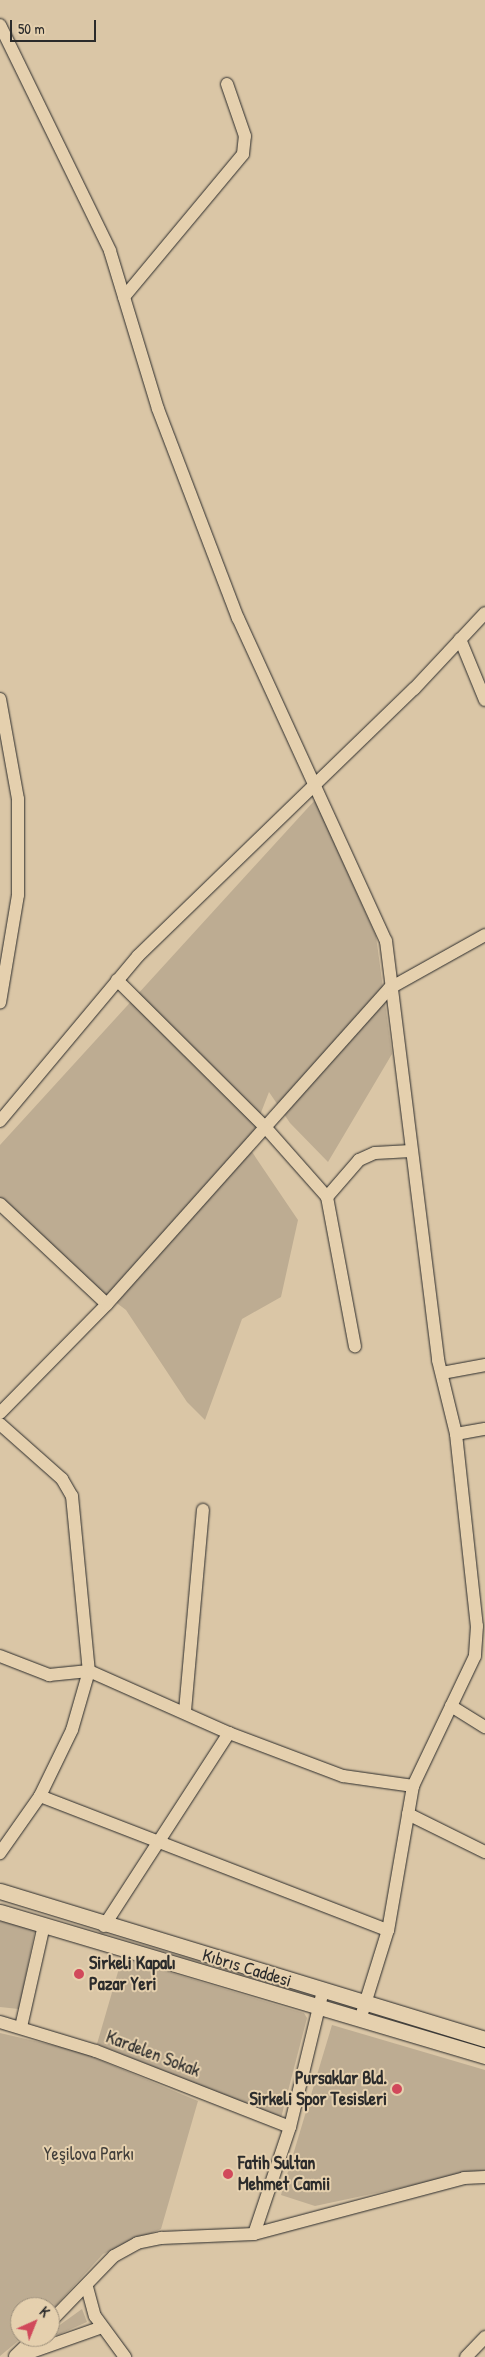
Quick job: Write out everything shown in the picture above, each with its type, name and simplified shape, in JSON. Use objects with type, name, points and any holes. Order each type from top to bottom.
[{"type":"main road","points":[[0,1891],[104,1926],[323,1991],[483,2034]]},
{"type":"main road","name":"Kıbrıs Caddesi","points":[[0,1912],[319,2009],[485,2056]]},
{"type":"street","points":[[0,25],[110,251],[158,409],[234,608],[313,785],[386,941],[390,988],[411,1151],[442,1373],[456,1434],[480,1642],[413,1786],[388,1930],[360,2020]]},
{"type":"street","points":[[124,297],[243,154],[245,136],[227,84]]},
{"type":"street","points":[[0,1121],[118,980],[485,613]]},
{"type":"street","points":[[460,639],[485,700]]},
{"type":"street","points":[[0,699],[18,799],[18,895],[0,1002]]},
{"type":"street","points":[[0,1413],[107,1304],[390,988],[485,935]]},
{"type":"street","points":[[118,980],[266,1128],[327,1197],[355,1346]]},
{"type":"street","points":[[327,1197],[359,1160],[375,1153],[411,1151]]},
{"type":"street","points":[[0,1204],[107,1304]]},
{"type":"street","points":[[442,1373],[485,1365]]},
{"type":"street","points":[[0,1424],[62,1479],[72,1496],[89,1671],[72,1730],[40,1796],[0,1853]]},
{"type":"street","points":[[456,1434],[485,1429]]},
{"type":"street","points":[[186,1711],[203,1510]]},
{"type":"street","points":[[0,1656],[49,1675],[89,1671],[186,1711],[229,1733],[343,1776],[413,1786]]},
{"type":"street","points":[[451,1706],[485,1726]]},
{"type":"street","points":[[104,1926],[156,1842],[229,1733]]},
{"type":"street","points":[[40,1796],[388,1930]]},
{"type":"street","points":[[408,1814],[485,1852]]},
{"type":"street","points":[[21,2027],[44,1925]]},
{"type":"street","points":[[254,2234],[290,2126],[323,1991]]},
{"type":"street","name":"Kardelen Sokak","points":[[0,2022],[96,2051],[290,2126]]},
{"type":"street","points":[[60,2313],[87,2287],[114,2256],[149,2240],[254,2234],[464,2178],[485,2177]]},
{"type":"street","points":[[87,2287],[102,2328],[125,2357]]},
{"type":"street","points":[[15,2357],[102,2328]]},
{"type":"street","points":[[466,2357],[485,2337]]},
{"type":"street","points":[[15,2357],[24,2347]]},
{"type":"green space","points":[[315,800],[376,936],[392,1054],[328,1162],[290,1123],[269,1092],[248,1146],[298,1220],[281,1297],[242,1319],[205,1420],[187,1402],[126,1310],[52,1254],[0,1204],[0,1145]]},
{"type":"green space","points":[[0,1921],[35,1930],[19,2009],[0,2007]]},
{"type":"green space","points":[[122,1958],[304,2013],[307,2018],[281,2118],[97,2044]]},
{"type":"green space","points":[[332,2025],[485,2070],[485,2170],[315,2206],[281,2195]]},
{"type":"green space","name":"Yeşilova Parkı","points":[[0,2033],[78,2051],[198,2101],[161,2229],[103,2254],[60,2301],[60,2297],[10,2297],[11,2347],[0,2356]]},
{"type":"green space","points":[[82,2309],[87,2322],[60,2334],[60,2325]]},
{"type":"place","name":"Sirkeli Kapalı Pazar Yeri","points":[[79,1974]]},
{"type":"place","name":"Pursaklar Bld. Sirkeli Spor Tesisleri","points":[[397,2089]]},
{"type":"place","name":"Fatih Sultan Mehmet Camii","points":[[228,2174]]}]
